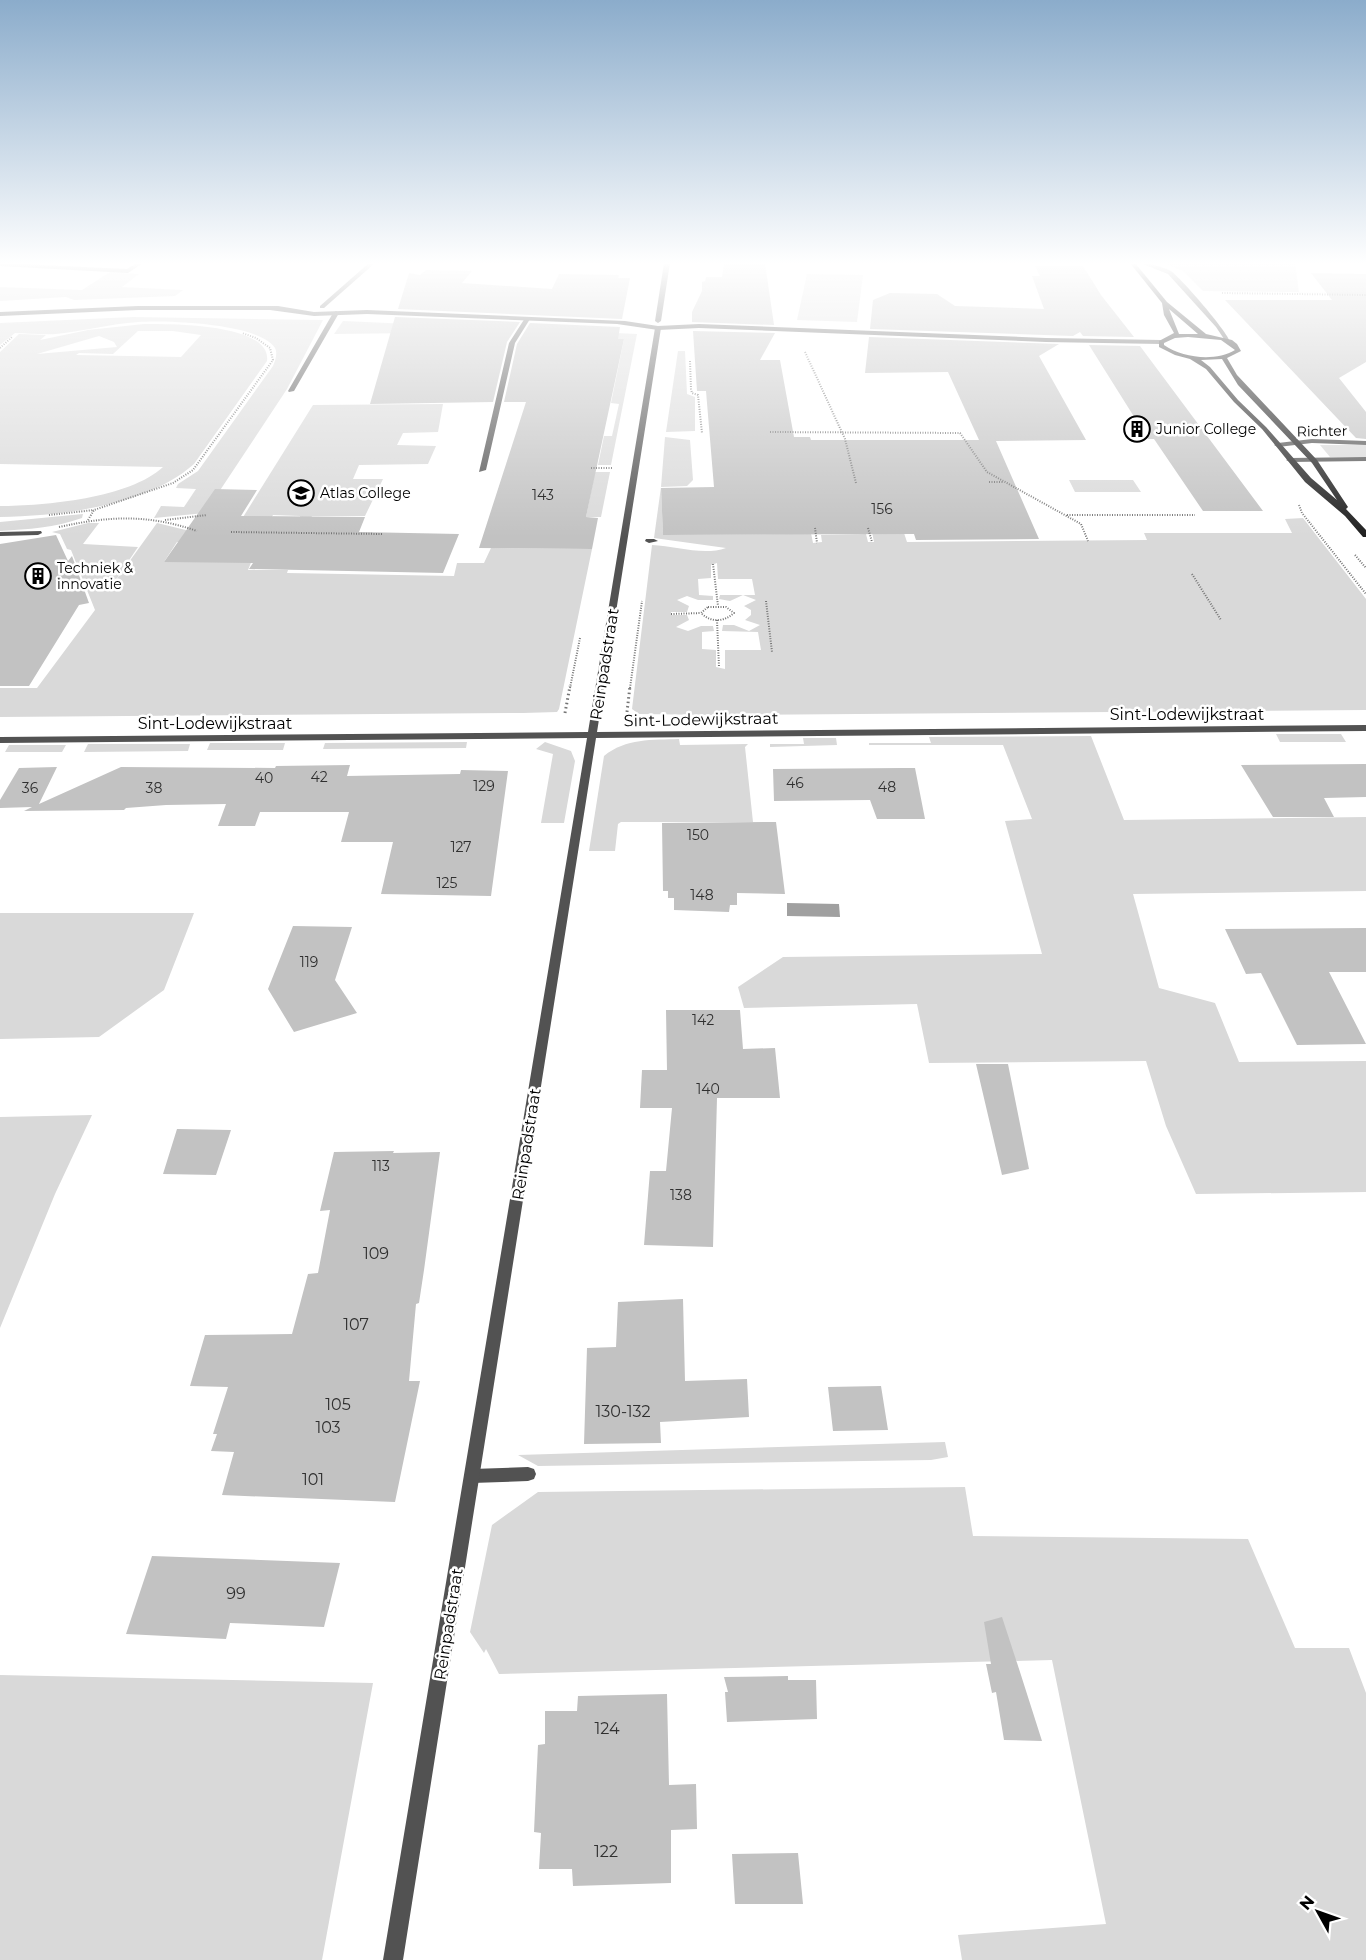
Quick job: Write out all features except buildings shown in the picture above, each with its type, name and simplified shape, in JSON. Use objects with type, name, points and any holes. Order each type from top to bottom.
[{"type":"main road","points":[[1183,354],[1192,357],[1224,357],[1233,354]]},
{"type":"main road","points":[[1192,357],[1211,370],[1308,480],[1348,514],[1366,536]]},
{"type":"main road","points":[[1224,357],[1228,368],[1254,400],[1275,418],[1330,480],[1348,514]]},
{"type":"street","points":[[291,391],[312,354]]},
{"type":"street","points":[[482,470],[509,354]]},
{"type":"street","name":"Reinpadstraat","points":[[393,1960],[653,354]]},
{"type":"street","name":"Richter","points":[[1278,445],[1297,442],[1366,443]]},
{"type":"street","name":"Richter","points":[[1290,460],[1366,459]]},
{"type":"street","points":[[0,534],[38,533]]},
{"type":"street","name":"Sint-Lodewijkstraat","points":[[0,740],[1366,728]]},
{"type":"street","points":[[472,1476],[528,1474]]},
{"type":"path","points":[[88,520],[94,510],[119,504],[173,483],[194,470],[273,360],[272,354]]},
{"type":"path","points":[[807,354],[841,431],[856,483]]},
{"type":"path","points":[[690,361],[692,393],[698,395],[702,433]]},
{"type":"path","points":[[770,432],[960,433],[987,472],[1081,524],[1088,541]]},
{"type":"path","points":[[591,468],[613,468]]},
{"type":"path","points":[[989,482],[1004,482]]},
{"type":"path","points":[[1299,505],[1302,513],[1366,594]]},
{"type":"path","points":[[1064,515],[1195,515]]},
{"type":"path","points":[[38,533],[88,520],[162,520],[207,516]]},
{"type":"path","points":[[162,520],[197,531]]},
{"type":"path","points":[[815,528],[817,543]]},
{"type":"path","points":[[868,528],[872,542]]},
{"type":"path","points":[[231,532],[382,534]]},
{"type":"path","points":[[713,564],[718,606]]},
{"type":"path","points":[[1192,574],[1221,620]]},
{"type":"path","points":[[627,716],[642,600]]},
{"type":"path","points":[[766,601],[772,652]]},
{"type":"path","points":[[671,614],[701,613],[704,609],[718,606],[731,609],[734,614],[730,618],[717,620],[704,618],[701,613]]},
{"type":"path","points":[[717,620],[719,668]]},
{"type":"shaded area","points":[[0,354],[181,357],[183,354],[265,354],[267,361],[194,464],[175,478],[152,490],[128,499],[75,511],[0,517],[0,506],[62,502],[109,493],[148,478],[163,467],[0,464]]},
{"type":"shaded area","points":[[276,354],[305,354],[287,389],[205,513],[154,518],[161,506],[184,507],[196,489],[176,488],[178,484],[198,471],[273,366]]},
{"type":"shaded area","points":[[621,354],[633,354],[611,465],[598,465],[604,436],[612,436],[619,404],[611,403]]},
{"type":"shaded area","points":[[677,354],[685,354],[687,394],[695,397],[695,431],[666,432]]},
{"type":"shaded area","points":[[443,404],[438,432],[403,433],[397,445],[436,446],[428,464],[359,465],[353,479],[383,479],[365,516],[312,516],[304,530],[300,516],[273,515],[264,530],[235,530],[313,405]]},
{"type":"shaded area","points":[[665,437],[690,440],[693,480],[687,486],[661,487]]},
{"type":"shaded area","points":[[1320,445],[1366,445],[1366,457],[1330,457]]},
{"type":"shaded area","points":[[595,472],[610,472],[601,517],[586,517]]},
{"type":"shaded area","points":[[1069,480],[1133,480],[1141,492],[1075,492]]},
{"type":"shaded area","points":[[661,487],[663,535],[789,534],[810,528],[813,543],[822,542],[821,535],[866,534],[868,542],[874,542],[871,527],[902,527],[907,542],[1147,540],[1144,533],[1292,533],[1285,519],[1303,518],[1366,599],[1366,710],[639,714],[632,709],[652,545],[699,551],[726,548],[654,538]],"holes":[[[717,563],[718,579],[752,579],[755,595],[743,595],[756,600],[744,606],[751,610],[751,615],[745,620],[760,625],[749,631],[734,625],[723,625],[722,631],[758,632],[761,650],[725,650],[725,669],[716,667],[716,650],[702,649],[702,632],[714,631],[713,626],[701,626],[688,631],[676,627],[689,620],[687,615],[671,615],[671,612],[687,612],[689,606],[677,600],[687,596],[698,600],[713,600],[713,596],[699,595],[698,579],[711,578],[711,565]]]},
{"type":"shaded area","points":[[83,514],[82,518],[61,524],[0,531],[0,522]]},
{"type":"shaded area","points":[[88,523],[99,523],[83,544],[138,547],[111,587],[157,523],[194,532],[186,542],[177,542],[164,562],[252,560],[248,570],[288,570],[287,573],[454,576],[457,563],[484,563],[491,548],[592,549],[559,709],[557,712],[523,713],[0,717],[0,688],[37,688],[95,610],[71,550],[67,549],[60,534],[52,532]]},
{"type":"shaded area","points":[[720,595],[743,595],[730,601],[719,599]]},
{"type":"shaded area","points":[[1276,734],[1341,734],[1346,742],[1280,742]]},
{"type":"shaded area","points":[[1091,736],[1124,820],[1366,817],[1366,891],[1133,894],[1159,988],[1215,1003],[1239,1062],[1366,1061],[1366,1192],[1196,1194],[1166,1126],[1146,1061],[929,1063],[917,1004],[744,1008],[738,987],[783,957],[1042,954],[1005,821],[1032,819],[1003,745],[869,745],[869,743],[931,743],[929,737]]},
{"type":"shaded area","points":[[803,738],[836,738],[837,745],[770,747],[770,744],[804,744]]},
{"type":"shaded area","points":[[679,739],[680,745],[748,744],[745,747],[753,822],[621,822],[618,824],[615,851],[589,851],[604,756],[630,743]]},
{"type":"shaded area","points":[[467,742],[466,748],[323,749],[325,743]]},
{"type":"shaded area","points":[[545,742],[571,751],[575,761],[564,823],[541,823],[553,754],[536,749]]},
{"type":"shaded area","points":[[210,743],[285,743],[283,750],[207,750]]},
{"type":"shaded area","points":[[88,744],[190,744],[188,751],[84,752]]},
{"type":"shaded area","points":[[9,745],[66,745],[62,752],[5,752]]},
{"type":"shaded area","points":[[787,903],[839,904],[840,917],[787,916]]},
{"type":"shaded area","points":[[0,913],[194,913],[164,990],[99,1037],[0,1039]]},
{"type":"shaded area","points":[[92,1115],[55,1194],[0,1328],[0,1117]]},
{"type":"shaded area","points":[[945,1442],[948,1457],[931,1460],[538,1466],[518,1455]]},
{"type":"shaded area","points":[[965,1487],[973,1536],[1248,1539],[1295,1648],[1349,1648],[1366,1693],[1366,1960],[962,1960],[958,1935],[1106,1924],[1052,1660],[499,1674],[486,1649],[484,1653],[470,1632],[492,1525],[538,1492]]},
{"type":"shaded area","points":[[0,1675],[373,1683],[322,1960],[0,1960]]},
{"type":"place","name":"Junior College","points":[[1137,429]]},
{"type":"place","name":"Atlas College","points":[[301,493]]},
{"type":"place","name":"Techniek & innovatie","points":[[38,576]]}]
